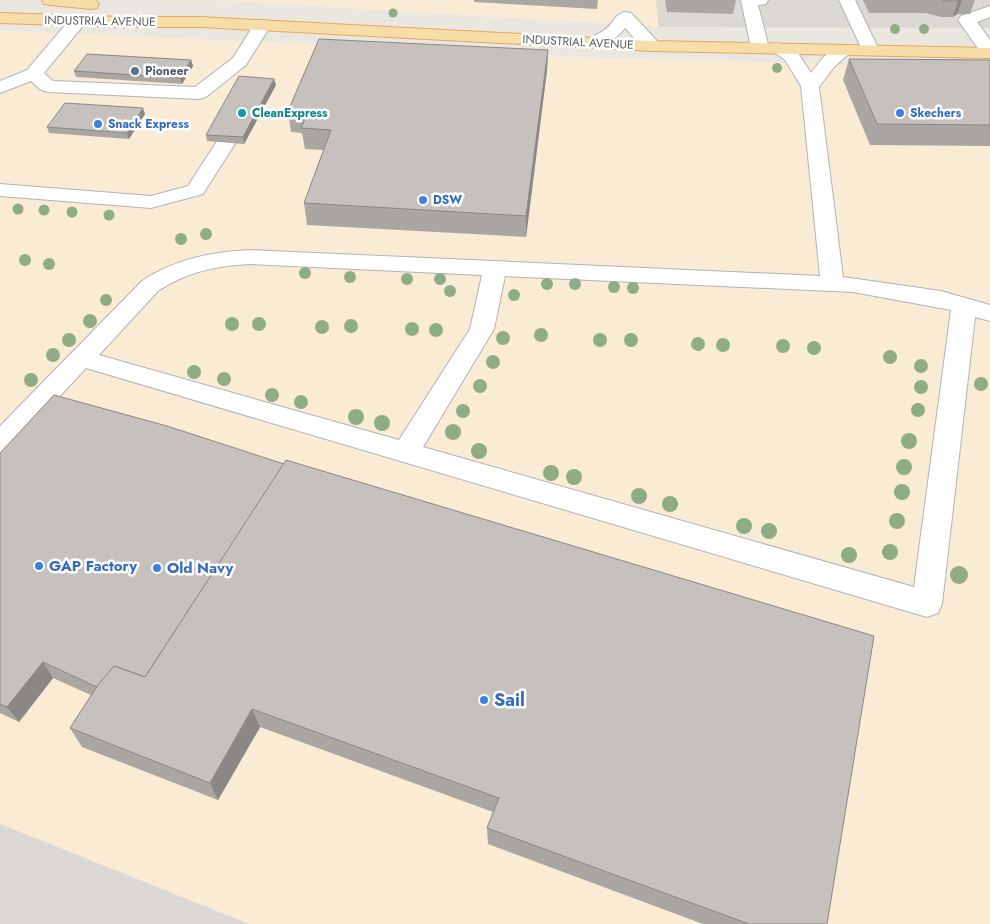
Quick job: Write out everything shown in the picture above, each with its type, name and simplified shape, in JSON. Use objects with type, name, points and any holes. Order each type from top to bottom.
[{"type":"main road","name":"INDUSTRIAL AVENUE","points":[[50,0],[145,9],[201,22]]},
{"type":"main road","name":"INDUSTRIAL AVENUE","points":[[0,18],[201,22],[652,46],[989,51]]},
{"type":"street","points":[[760,0],[748,1],[760,48]]},
{"type":"street","points":[[847,0],[870,50]]},
{"type":"street","points":[[983,0],[990,10],[967,20],[989,51]]},
{"type":"street","points":[[595,43],[613,32],[626,9],[652,46]]},
{"type":"street","points":[[0,87],[34,74],[78,20]]},
{"type":"street","points":[[34,74],[48,86],[199,94],[245,67],[262,25]]},
{"type":"street","points":[[778,48],[792,57],[810,86],[832,284]]},
{"type":"street","points":[[810,86],[821,74],[825,65],[844,50]]},
{"type":"street","points":[[0,190],[151,202],[196,190],[226,142]]},
{"type":"street","points":[[5,431],[150,286],[166,274],[183,267],[207,261],[250,257],[832,284],[884,288],[964,305],[990,313]]},
{"type":"street","points":[[405,453],[482,329],[495,269]]},
{"type":"street","points":[[80,358],[927,604],[964,305]]},
{"type":"shaded area","points":[[213,0],[656,0],[659,27]]},
{"type":"shaded area","points":[[656,0],[990,0],[990,28],[659,27]]},
{"type":"shaded area","points":[[0,30],[590,57],[990,68],[990,924],[249,924],[0,824]]},
{"type":"shaded area","points":[[0,824],[249,924],[0,924]]},
{"type":"building","points":[[319,39],[548,50],[526,216],[304,203],[331,130],[301,128],[308,112],[288,111]]},
{"type":"building","name":"Pioneer","points":[[87,54],[191,60],[180,78],[74,71]]},
{"type":"building","points":[[849,59],[990,60],[990,125],[877,124]]},
{"type":"building","name":"CleanExpress","points":[[239,76],[274,79],[243,137],[206,135]]},
{"type":"building","name":"Snack Express","points":[[65,103],[143,108],[127,133],[47,127]]},
{"type":"building","points":[[54,395],[167,426],[284,464],[145,677],[114,666],[97,687],[43,662],[7,707],[0,704],[0,453]]},
{"type":"building","name":"Sail","points":[[286,460],[874,636],[827,924],[749,924],[487,828],[499,798],[252,709],[210,783],[70,728],[98,685],[114,666],[145,677]]},
{"type":"place","name":"Pioneer","points":[[135,71]]},
{"type":"place","name":"CleanExpress","points":[[242,113]]},
{"type":"place","name":"Skechers","points":[[900,113]]},
{"type":"place","name":"Snack Express","points":[[98,124]]},
{"type":"place","name":"DSW","points":[[423,200]]},
{"type":"place","name":"GAP Factory","points":[[39,566]]},
{"type":"place","name":"Old Navy","points":[[157,568]]},
{"type":"place","name":"Sail","points":[[484,700]]}]
